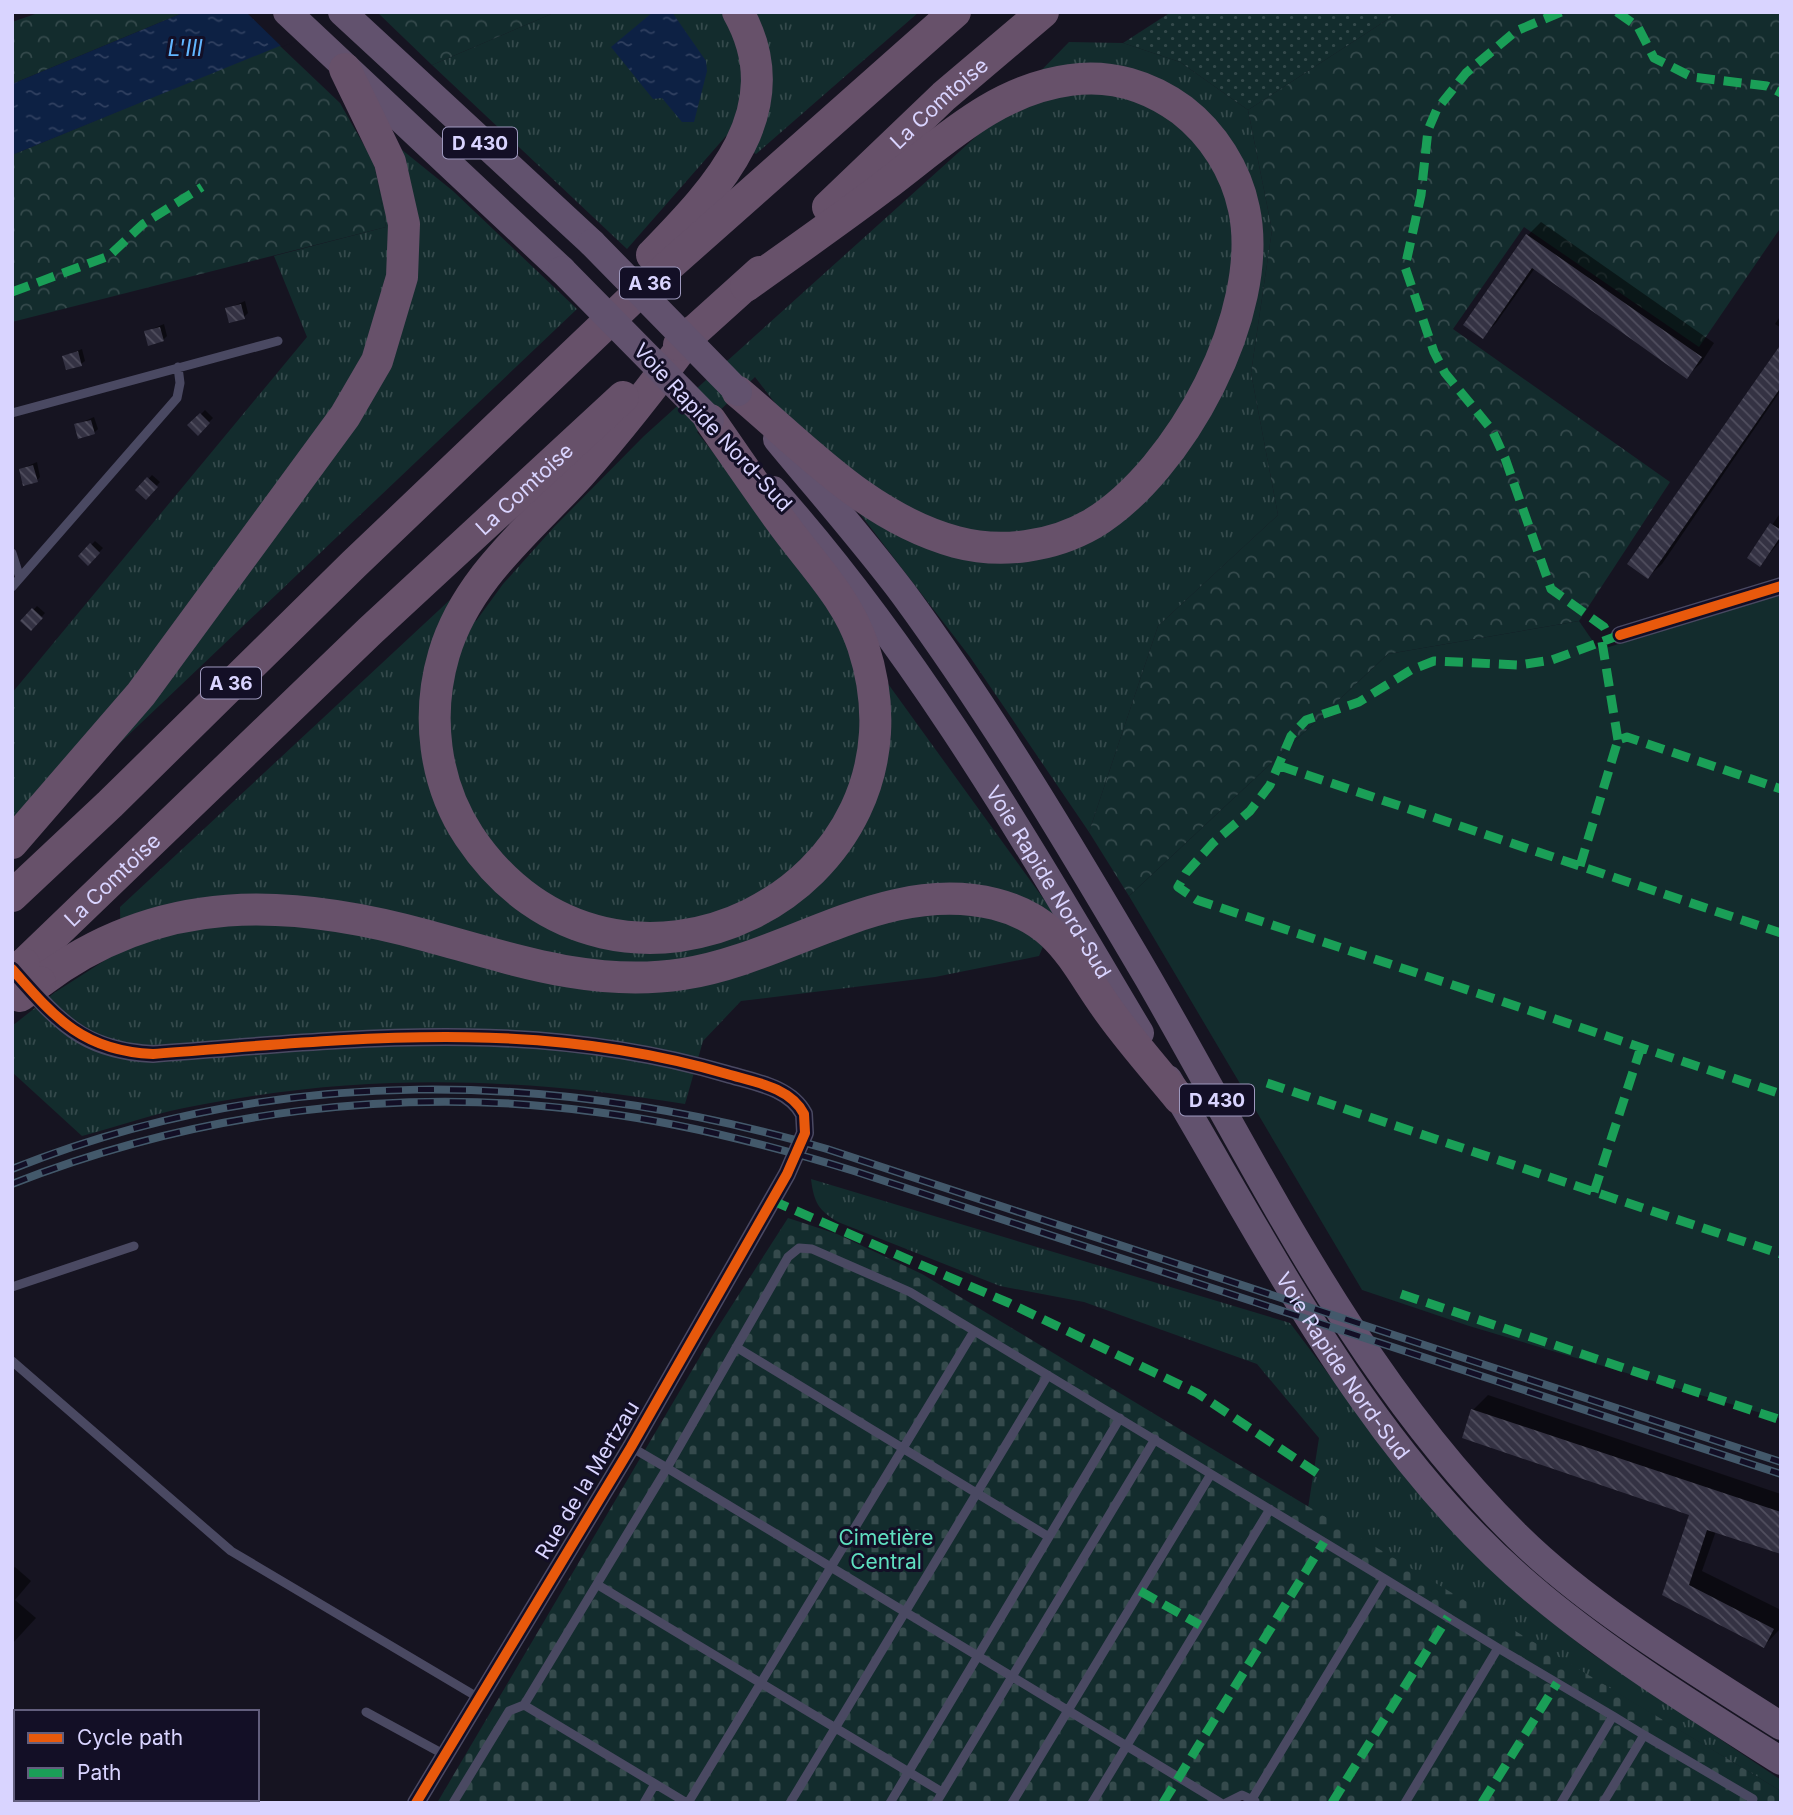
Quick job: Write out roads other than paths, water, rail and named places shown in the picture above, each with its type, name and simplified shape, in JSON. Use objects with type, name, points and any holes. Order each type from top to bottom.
[{"type":"highway","name":"Voie Rapide Nord-Sud","points":[[287,12],[562,270],[710,420],[802,522],[922,680],[1019,831],[1330,1353],[1398,1446],[1442,1499],[1539,1595],[1637,1668],[1781,1760]]},
{"type":"highway","name":"Voie Rapide Nord-Sud","points":[[342,12],[592,243],[738,392],[902,592],[1055,821],[1317,1273],[1407,1412],[1520,1539],[1558,1572],[1696,1672],[1781,1726]]},
{"type":"highway","points":[[354,564],[691,215],[725,171],[750,123],[759,74],[756,52],[738,12]]},
{"type":"highway","name":"A 36","points":[[12,896],[638,293],[955,12]]},
{"type":"highway","name":"La Comtoise","points":[[20,981],[370,631],[746,286],[944,96],[1043,12]]},
{"type":"highway","points":[[12,843],[141,694],[345,416],[377,361],[402,277],[404,223],[390,162],[342,65]]},
{"type":"highway","points":[[738,392],[852,490],[901,522],[959,543],[983,547],[1027,546],[1072,534],[1112,510],[1145,480],[1196,407],[1221,357],[1239,303],[1247,252],[1244,208],[1237,184],[1217,146],[1190,117],[1172,103],[1132,84],[1110,79],[1068,80],[1023,93],[978,115],[746,286]]},
{"type":"highway","points":[[694,331],[642,402],[479,584],[452,630],[438,680],[434,706],[437,754],[443,781],[463,826],[491,864],[520,892],[545,910],[595,932],[674,938],[699,934],[751,915],[800,882],[824,859],[849,821],[867,776],[873,749],[874,695],[870,671],[855,625],[710,420]]},
{"type":"highway","points":[[20,981],[146,925],[233,908],[328,913],[551,970],[639,978],[684,974],[730,964],[853,917],[900,904],[933,899],[966,899],[996,904],[1026,915],[1063,942],[1110,1013],[1179,1098]]},
{"type":"street","points":[[1620,635],[1781,586]]},
{"type":"street","name":"Rue de la Mertzau","points":[[20,981],[73,1031],[101,1046],[137,1053],[404,1036],[489,1036],[617,1048],[706,1068],[783,1092],[804,1114],[805,1133],[787,1174],[631,1447],[416,1803]]},
{"type":"lane","points":[[12,413],[278,341]]},
{"type":"lane","points":[[12,587],[177,398],[180,383],[178,367]]},
{"type":"lane","points":[[12,553],[20,578]]},
{"type":"lane","points":[[12,1287],[134,1245]]},
{"type":"lane","points":[[453,1803],[509,1711],[524,1705],[667,1468],[788,1257],[799,1248],[812,1249],[910,1292],[1754,1802]]},
{"type":"lane","points":[[524,1705],[687,1803],[974,1331]]},
{"type":"lane","points":[[736,1347],[1049,1537]]},
{"type":"lane","points":[[12,1361],[231,1551],[479,1698]]},
{"type":"lane","points":[[790,1803],[1048,1375]]},
{"type":"lane","points":[[890,1803],[1120,1418]]},
{"type":"lane","points":[[936,1803],[1155,1439]]},
{"type":"lane","points":[[631,1447],[1223,1803],[1242,1795],[1254,1801],[1385,1579]]},
{"type":"lane","points":[[1012,1803],[1211,1474]]},
{"type":"lane","points":[[1092,1803],[1270,1509]]},
{"type":"lane","points":[[598,1584],[942,1792]]},
{"type":"lane","points":[[1405,1803],[1498,1648]]},
{"type":"lane","points":[[366,1712],[445,1755]]},
{"type":"lane","points":[[1561,1803],[1613,1716]]},
{"type":"lane","points":[[1603,1803],[1644,1735]]},
{"type":"lane","points":[[644,1803],[655,1784]]},
{"type":"water","name":"L'Ill","points":[[185,12],[363,12],[12,155],[12,84]]},
{"type":"water","points":[[653,12],[672,12],[706,61],[707,71],[694,122],[682,122],[662,98],[653,99],[611,47]]},
{"type":"railway","points":[[12,1169],[112,1134],[213,1110],[315,1095],[418,1090],[520,1093],[623,1104],[725,1123],[827,1149],[1781,1462]]},
{"type":"railway","points":[[12,1184],[82,1159],[153,1139],[226,1122],[299,1111],[374,1104],[522,1104],[661,1122],[790,1152],[854,1171],[1781,1474]]},
{"type":"park label","name":"Cimetière Central","points":[[886,1549]]}]
